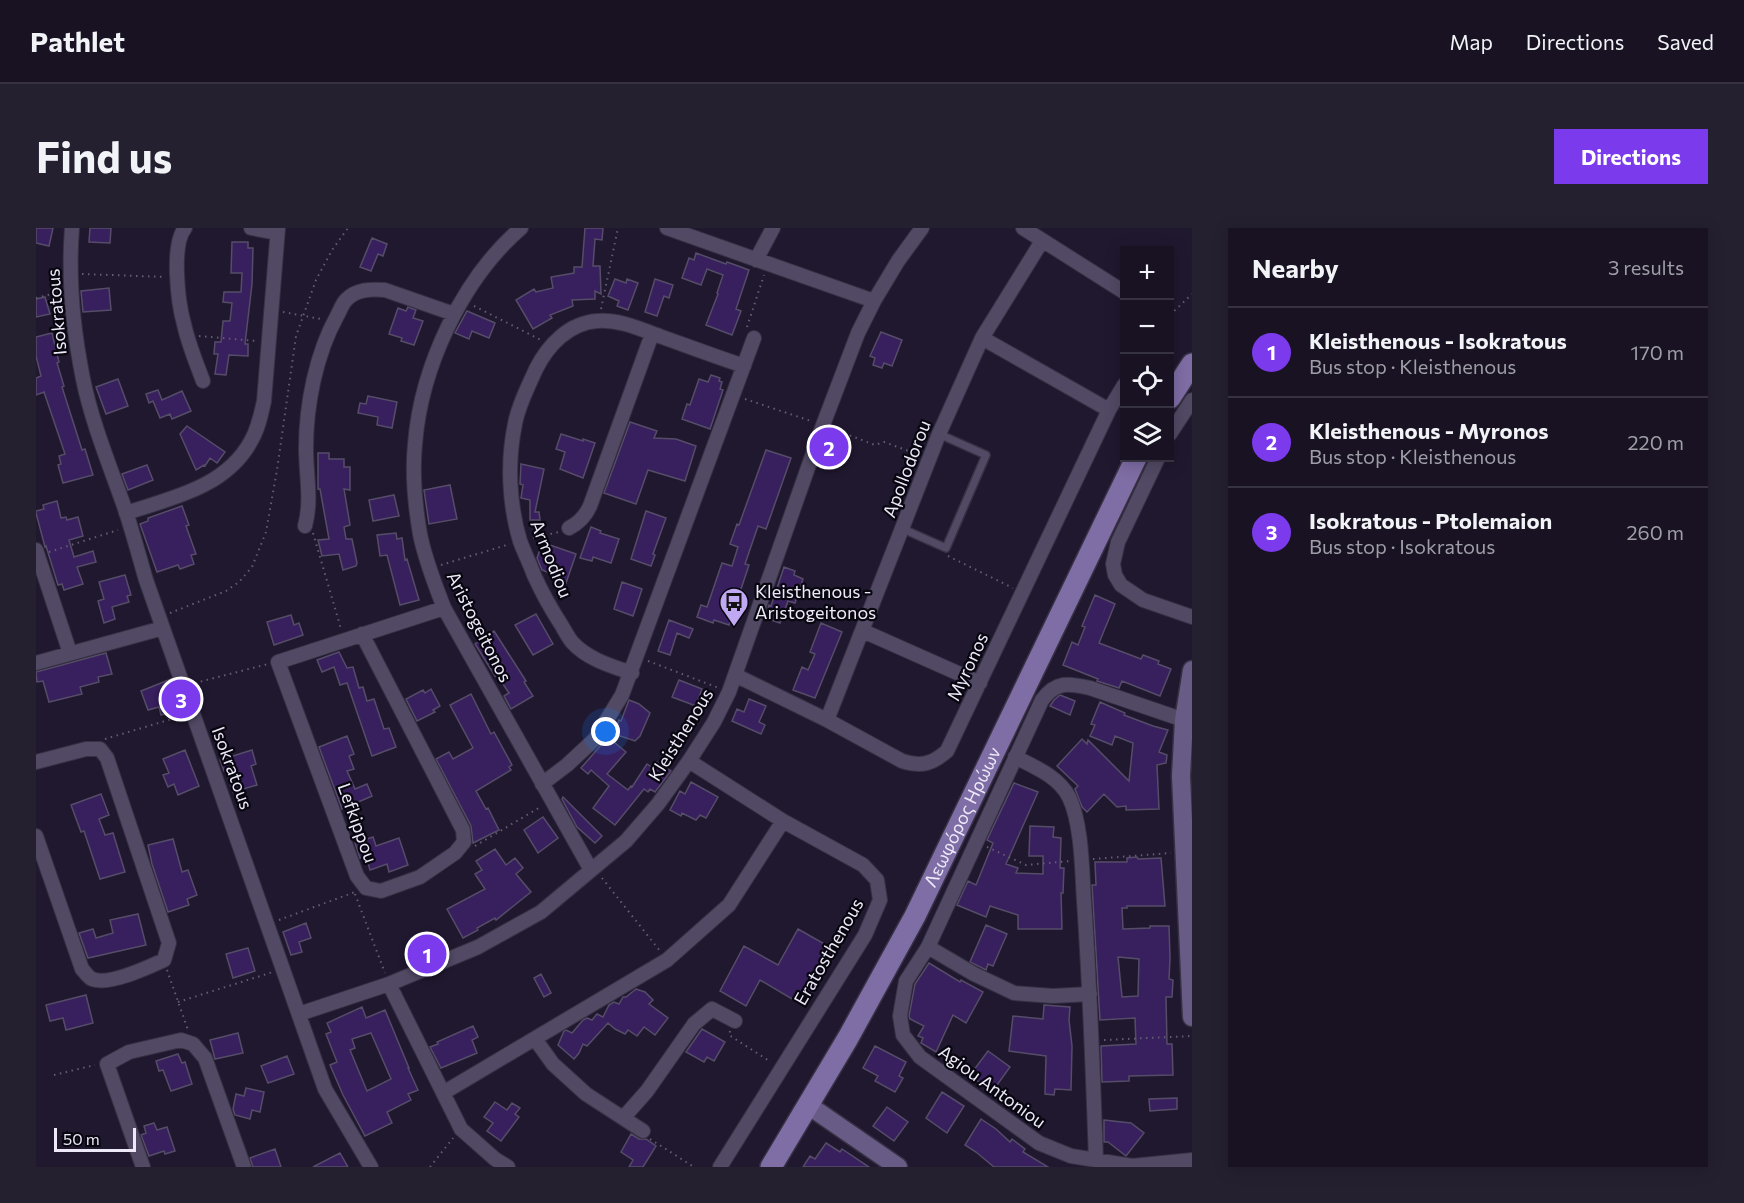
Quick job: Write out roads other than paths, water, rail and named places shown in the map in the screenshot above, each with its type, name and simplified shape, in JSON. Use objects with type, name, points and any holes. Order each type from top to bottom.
[{"type":"main road","points":[[1174,392],[1192,364]]},
{"type":"main road","name":"Λεωφόρος Ηρώων","points":[[771,1167],[915,916],[1134,462]]},
{"type":"street","name":"Isokratous","points":[[72,228],[70,273],[75,331],[83,379],[93,418],[161,622],[325,1089],[371,1167]]},
{"type":"street","points":[[185,228],[178,243],[177,277],[183,323],[202,381]]},
{"type":"street","points":[[128,520],[212,482],[242,456],[252,440],[264,401],[277,230],[251,228]]},
{"type":"street","points":[[667,228],[874,302]]},
{"type":"street","points":[[762,262],[773,228]]},
{"type":"street","name":"Kleisthenous","points":[[299,1014],[389,984],[478,947],[541,912],[626,841],[658,804],[714,722],[729,692],[845,364],[874,302],[898,261],[922,228]]},
{"type":"street","points":[[1023,228],[1120,288]]},
{"type":"street","name":"Aristogeitonos","points":[[514,230],[462,300],[441,342],[424,391],[415,443],[416,503],[429,569],[444,608],[591,870]]},
{"type":"street","name":"Apollodorou","points":[[827,720],[939,434],[982,338],[1042,241]]},
{"type":"street","points":[[305,526],[310,500],[306,447],[309,412],[321,355],[334,321],[345,301],[352,295],[363,291],[385,290],[454,314]]},
{"type":"street","name":"Armodiou","points":[[632,673],[605,664],[572,642],[543,597],[520,541],[510,484],[510,452],[515,422],[528,385],[551,345],[577,326],[599,320],[626,324],[744,366]]},
{"type":"street","points":[[569,528],[578,524],[590,506],[652,334]]},
{"type":"street","points":[[542,784],[595,739],[622,695],[754,338]]},
{"type":"street","points":[[982,338],[1108,410]]},
{"type":"street","name":"Myronos","points":[[735,675],[827,720],[902,761],[913,765],[936,760],[947,751],[1108,410],[1120,392]]},
{"type":"street","points":[[1174,428],[1192,400]]},
{"type":"street","points":[[1156,462],[1118,542],[1113,564],[1115,575],[1121,585],[1143,600],[1192,617]]},
{"type":"street","points":[[37,554],[70,653]]},
{"type":"street","points":[[362,634],[444,608]]},
{"type":"street","points":[[36,663],[161,622]]},
{"type":"street","points":[[863,631],[980,683]]},
{"type":"street","name":"Lefkippou","points":[[362,634],[463,830],[464,842],[455,853],[420,877],[381,891],[366,888],[357,876],[278,662],[362,634]]},
{"type":"street","points":[[1192,670],[1184,720],[1181,796],[1192,1017]]},
{"type":"street","name":"Agiou Antoniou","points":[[1184,720],[1090,688],[1067,684],[1056,686],[1048,692],[1015,757],[928,947],[906,981],[900,1016],[903,1035],[920,1057],[1039,1143],[1071,1156],[1132,1166],[1192,1160]]},
{"type":"street","points":[[36,762],[86,749],[100,749],[107,758],[169,943],[164,960],[107,981],[91,979],[82,969],[36,836]]},
{"type":"street","points":[[1015,757],[1048,774],[1059,784],[1069,796],[1076,816],[1090,994],[1096,1160]]},
{"type":"street","name":"Eratosthenous","points":[[689,761],[783,821],[863,865],[877,880],[880,900],[865,934],[720,1167]]},
{"type":"street","points":[[442,1093],[667,960],[729,905],[783,821]]},
{"type":"street","points":[[928,947],[974,974],[1014,993],[1053,996],[1090,994]]},
{"type":"street","points":[[389,984],[460,1129],[508,1167]]},
{"type":"street","points":[[624,1118],[647,1091],[694,1024],[712,1008],[735,1021]]},
{"type":"street","points":[[535,1039],[553,1064],[586,1094],[643,1131]]},
{"type":"street","points":[[143,1167],[107,1064],[129,1052],[181,1040],[193,1044],[205,1058],[244,1167]]},
{"type":"street","points":[[808,1105],[898,1167]]},
{"type":"lane","points":[[903,529],[946,548],[986,455],[939,434]]},
{"type":"place","name":"Kleisthenous - Myronos","points":[[829,447]]},
{"type":"place","name":"Kleisthenous - Aristogeitonos","points":[[734,628]]},
{"type":"place","name":"Isokratous - Ptolemaion","points":[[181,699]]},
{"type":"place","name":"Kleisthenous - Isokratous","points":[[427,954]]}]
